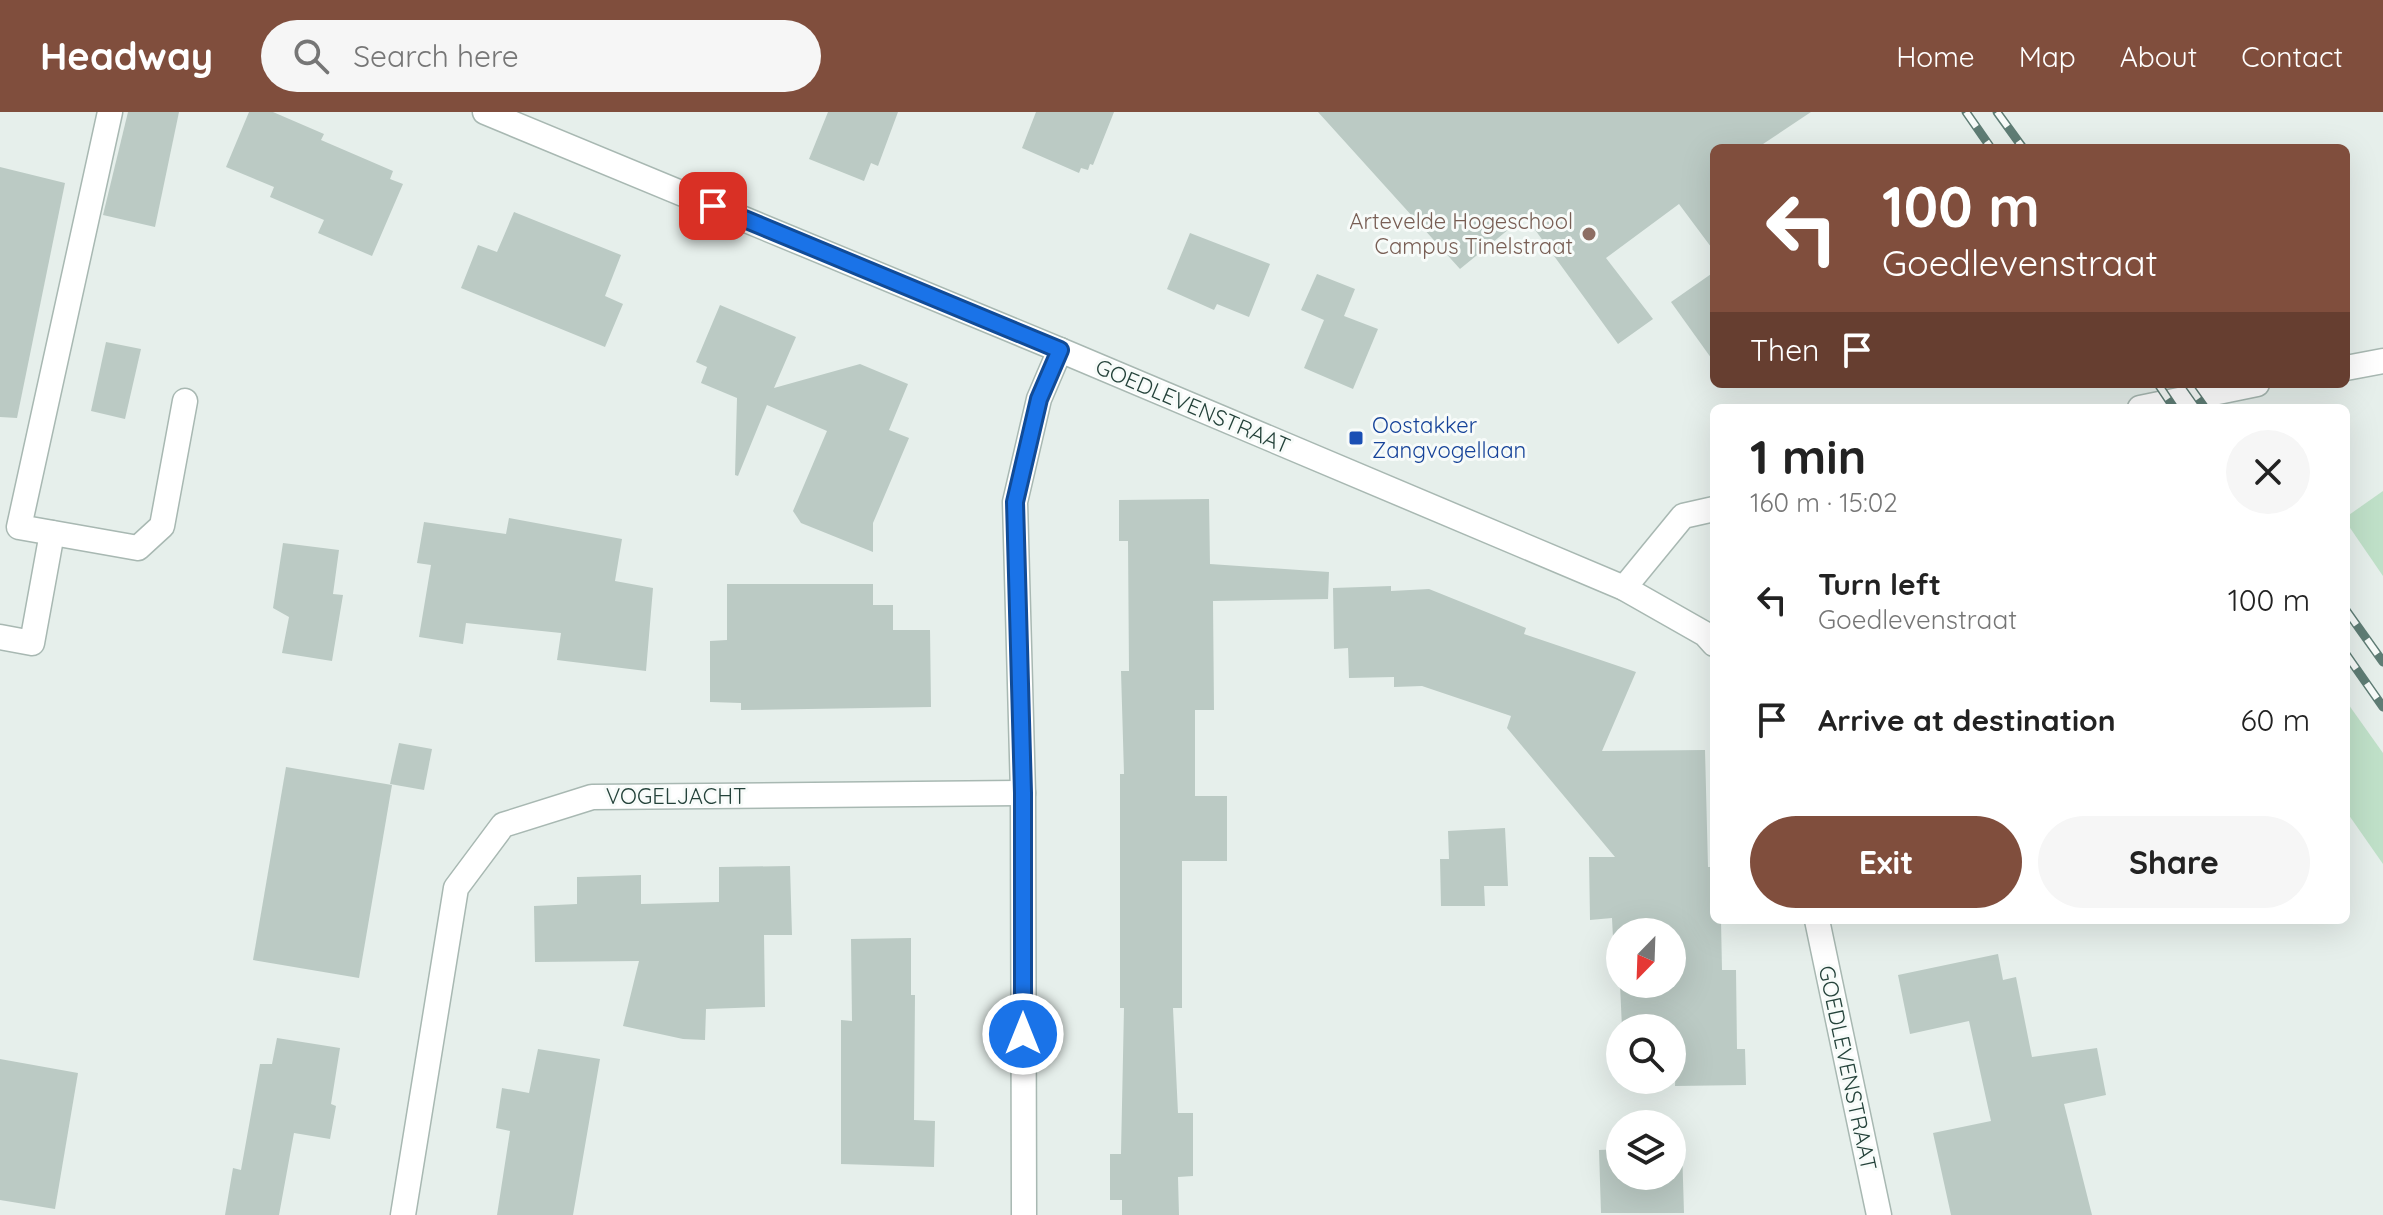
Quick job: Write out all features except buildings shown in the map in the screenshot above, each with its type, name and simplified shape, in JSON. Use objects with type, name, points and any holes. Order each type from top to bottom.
[{"type":"street","points":[[110,112],[19,527],[138,548],[162,526],[185,401]]},
{"type":"street","name":"GOEDLEVENSTRAAT","points":[[485,112],[1624,588],[1710,640]]},
{"type":"street","points":[[1024,1215],[1023,793],[1015,502],[1039,399],[1060,350]]},
{"type":"street","points":[[2350,367],[2383,361]]},
{"type":"street","points":[[2160,404],[2238,388]]},
{"type":"street","points":[[1624,588],[1683,516],[1710,510]]},
{"type":"street","points":[[0,637],[32,643],[52,533]]},
{"type":"street","name":"VOGELJACHT","points":[[403,1215],[456,888],[503,825],[592,797],[1023,793]]},
{"type":"street","name":"GOEDLEVENSTRAAT","points":[[1818,924],[1879,1215]]},
{"type":"green space","points":[[2383,491],[2383,576],[2350,528],[2350,514]]},
{"type":"green space","points":[[2350,707],[2383,753],[2383,864],[2350,817]]},
{"type":"railway","points":[[1966,112],[1988,144]]},
{"type":"railway","points":[[1997,112],[2020,144]]},
{"type":"railway","points":[[2161,388],[2171,404]]},
{"type":"railway","points":[[2191,388],[2202,404]]},
{"type":"railway","points":[[2350,616],[2383,662]]},
{"type":"railway","points":[[2350,660],[2383,707]]},
{"type":"place","name":"Artevelde Hogeschool Campus Tinelstraat","points":[[1589,234]]},
{"type":"place","name":"Oostakker Zangvogellaan","points":[[1356,438]]},
{"type":"route","points":[[713,206],[1060,350],[1039,399],[1015,502],[1023,793],[1023,1034]]}]
